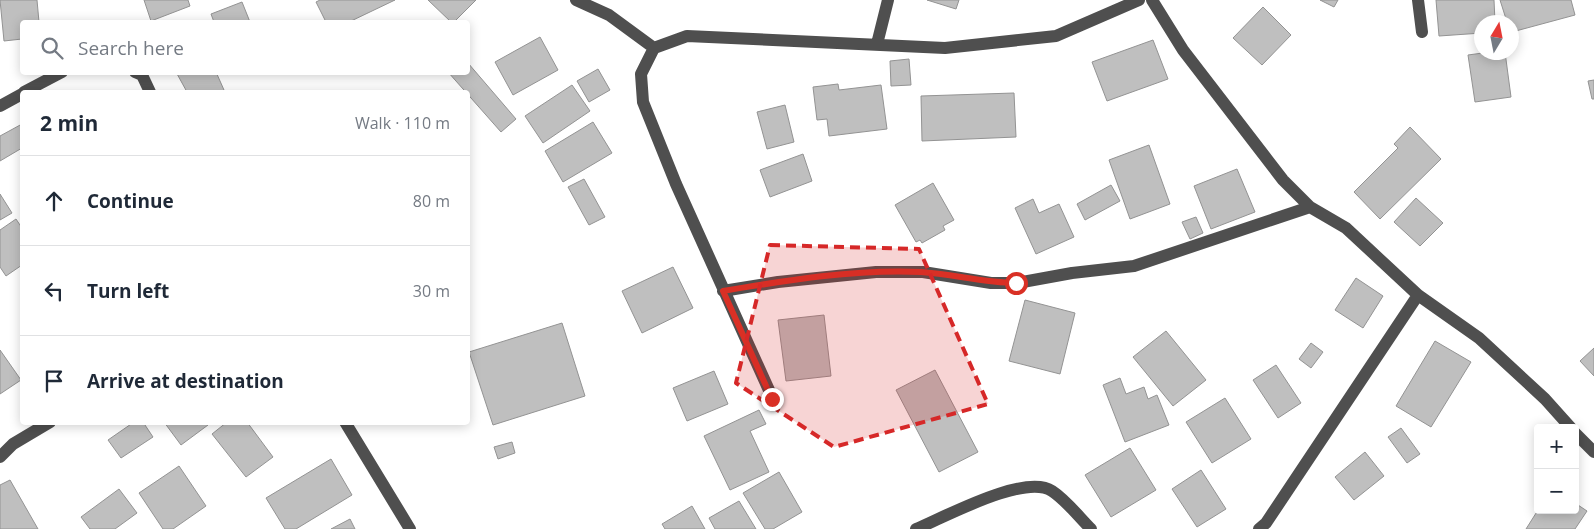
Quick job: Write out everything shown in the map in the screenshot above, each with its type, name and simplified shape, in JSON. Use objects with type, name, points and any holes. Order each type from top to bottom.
[{"type":"street","points":[[576,0],[609,14],[654,48]]},
{"type":"street","points":[[876,44],[888,0]]},
{"type":"street","points":[[772,399],[676,184],[643,102],[641,74],[654,48],[687,36],[945,48],[1056,36],[1139,0]]},
{"type":"street","points":[[1152,0],[1189,57],[1283,180],[1310,207],[1346,228],[1418,295],[1480,338],[1545,399],[1567,424]]},
{"type":"street","points":[[1418,0],[1422,32]]},
{"type":"street","points":[[29,90],[57,75]]},
{"type":"street","points":[[142,75],[149,90]]},
{"type":"street","points":[[0,106],[20,95]]},
{"type":"street","points":[[723,291],[778,282],[876,272],[923,272],[991,283],[1016,283],[1072,273],[1134,266],[1310,207]]},
{"type":"street","points":[[1265,527],[1418,295]]},
{"type":"street","points":[[0,457],[13,444],[45,425]]},
{"type":"street","points":[[347,425],[410,529]]},
{"type":"street","points":[[1579,437],[1594,452]]},
{"type":"street","points":[[916,529],[1009,490],[1031,485],[1052,490],[1091,529]]},
{"type":"highlighted area","points":[[770,245],[919,249],[988,404],[834,447],[736,383]]},
{"type":"building","points":[[0,0],[37,0],[39,20],[20,20],[20,39],[4,41]]},
{"type":"building","points":[[144,0],[188,0],[190,6],[151,20]]},
{"type":"building","points":[[320,0],[395,0],[353,20],[325,20],[316,2]]},
{"type":"building","points":[[428,0],[476,0],[456,20],[449,20]]},
{"type":"building","points":[[927,0],[959,0],[956,9]]},
{"type":"building","points":[[1320,0],[1338,0],[1334,7]]},
{"type":"building","points":[[1436,0],[1494,0],[1495,15],[1474,15],[1474,34],[1439,36]]},
{"type":"building","points":[[1500,0],[1571,0],[1575,15],[1519,30],[1519,15],[1505,15]]},
{"type":"building","points":[[242,2],[249,20],[213,20],[211,14]]},
{"type":"building","points":[[1263,7],[1291,35],[1262,65],[1233,38]]},
{"type":"building","points":[[540,37],[558,70],[513,95],[495,62]]},
{"type":"building","points":[[1153,40],[1168,79],[1107,101],[1092,62]]},
{"type":"building","points":[[1474,54],[1474,60],[1506,60],[1511,97],[1475,102],[1468,55]]},
{"type":"building","points":[[909,59],[911,85],[891,86],[890,61]]},
{"type":"building","points":[[470,65],[516,119],[501,132],[470,97],[470,90],[464,90],[451,75],[470,75]]},
{"type":"building","points":[[598,69],[610,90],[589,102],[577,81]]},
{"type":"building","points":[[178,75],[217,75],[224,90],[186,90]]},
{"type":"building","points":[[1594,80],[1594,99],[1592,99],[1588,81]]},
{"type":"building","points":[[838,84],[839,90],[881,85],[887,129],[829,136],[827,119],[817,120],[813,87]]},
{"type":"building","points":[[572,85],[590,111],[543,143],[525,116]]},
{"type":"building","points":[[1014,93],[1016,137],[922,141],[921,96]]},
{"type":"building","points":[[785,105],[794,142],[767,149],[757,112]]},
{"type":"building","points":[[593,122],[612,153],[563,182],[545,151]]},
{"type":"building","points":[[20,125],[20,149],[0,161],[0,136]]},
{"type":"building","points":[[1410,127],[1441,159],[1380,219],[1354,192],[1398,148],[1394,144]]},
{"type":"building","points":[[1149,145],[1170,204],[1130,219],[1109,160]]},
{"type":"building","points":[[803,154],[812,181],[770,197],[760,170]]},
{"type":"building","points":[[1237,169],[1255,212],[1211,229],[1194,186]]},
{"type":"building","points":[[584,179],[605,217],[589,225],[568,187]]},
{"type":"building","points":[[933,183],[954,220],[943,226],[945,230],[922,243],[920,240],[916,242],[895,205]]},
{"type":"building","points":[[1111,185],[1120,201],[1085,220],[1077,204]]},
{"type":"building","points":[[0,194],[12,213],[0,220]]},
{"type":"building","points":[[1416,198],[1443,223],[1420,246],[1394,222]]},
{"type":"building","points":[[1033,199],[1039,213],[1059,204],[1074,237],[1036,254],[1015,208]]},
{"type":"building","points":[[1196,217],[1203,233],[1190,239],[1182,222]]},
{"type":"building","points":[[16,219],[20,225],[20,266],[6,276],[0,267],[0,230]]},
{"type":"building","points":[[673,267],[693,308],[642,333],[622,291]]},
{"type":"building","points":[[1356,278],[1383,296],[1363,328],[1335,310]]},
{"type":"building","points":[[1025,300],[1075,313],[1060,374],[1009,361]]},
{"type":"building","points":[[824,315],[831,376],[786,381],[778,320]]},
{"type":"building","points":[[562,323],[585,396],[493,425],[470,352]]},
{"type":"building","points":[[1166,331],[1206,380],[1173,406],[1133,357]]},
{"type":"building","points":[[1435,341],[1471,362],[1431,427],[1396,406]]},
{"type":"building","points":[[1311,343],[1323,352],[1311,368],[1299,359]]},
{"type":"building","points":[[1594,348],[1594,376],[1580,361]]},
{"type":"building","points":[[0,350],[20,381],[0,394]]},
{"type":"building","points":[[1276,365],[1301,403],[1278,418],[1253,380]]},
{"type":"building","points":[[935,370],[978,452],[939,472],[896,390]]},
{"type":"building","points":[[714,371],[728,404],[687,421],[673,388]]},
{"type":"building","points":[[1120,378],[1126,394],[1144,387],[1148,399],[1157,395],[1169,425],[1125,442],[1103,385]]},
{"type":"building","points":[[1225,398],[1251,439],[1212,463],[1186,422]]},
{"type":"building","points":[[759,410],[766,424],[750,431],[769,472],[730,490],[704,436]]},
{"type":"building","points":[[130,425],[145,425],[153,437],[121,458],[108,440]]},
{"type":"building","points":[[166,425],[208,425],[181,445]]},
{"type":"building","points":[[223,425],[249,425],[273,457],[246,477],[212,434]]},
{"type":"building","points":[[1401,428],[1420,454],[1407,463],[1388,437]]},
{"type":"building","points":[[512,442],[515,453],[498,459],[494,447]]},
{"type":"building","points":[[1130,448],[1156,490],[1111,517],[1085,475]]},
{"type":"building","points":[[1365,452],[1384,476],[1354,500],[1335,477]]},
{"type":"building","points":[[331,459],[352,495],[296,529],[285,529],[266,498]]},
{"type":"building","points":[[179,466],[206,506],[173,529],[163,529],[139,493]]},
{"type":"building","points":[[1201,470],[1226,509],[1197,527],[1172,489]]},
{"type":"building","points":[[779,472],[802,512],[773,529],[765,529],[743,493]]},
{"type":"building","points":[[10,480],[38,529],[0,529],[0,485]]},
{"type":"building","points":[[119,489],[137,513],[115,529],[90,529],[81,517]]},
{"type":"building","points":[[739,501],[756,529],[715,529],[709,518]]},
{"type":"building","points":[[692,506],[705,529],[665,529],[662,524]]},
{"type":"building","points":[[1579,506],[1587,511],[1575,529],[1526,529],[1535,514],[1579,514]]},
{"type":"building","points":[[350,519],[355,529],[331,529]]},
{"type":"route","points":[[772,399],[723,291],[778,282],[876,272],[923,272],[991,283],[1016,283]]}]
